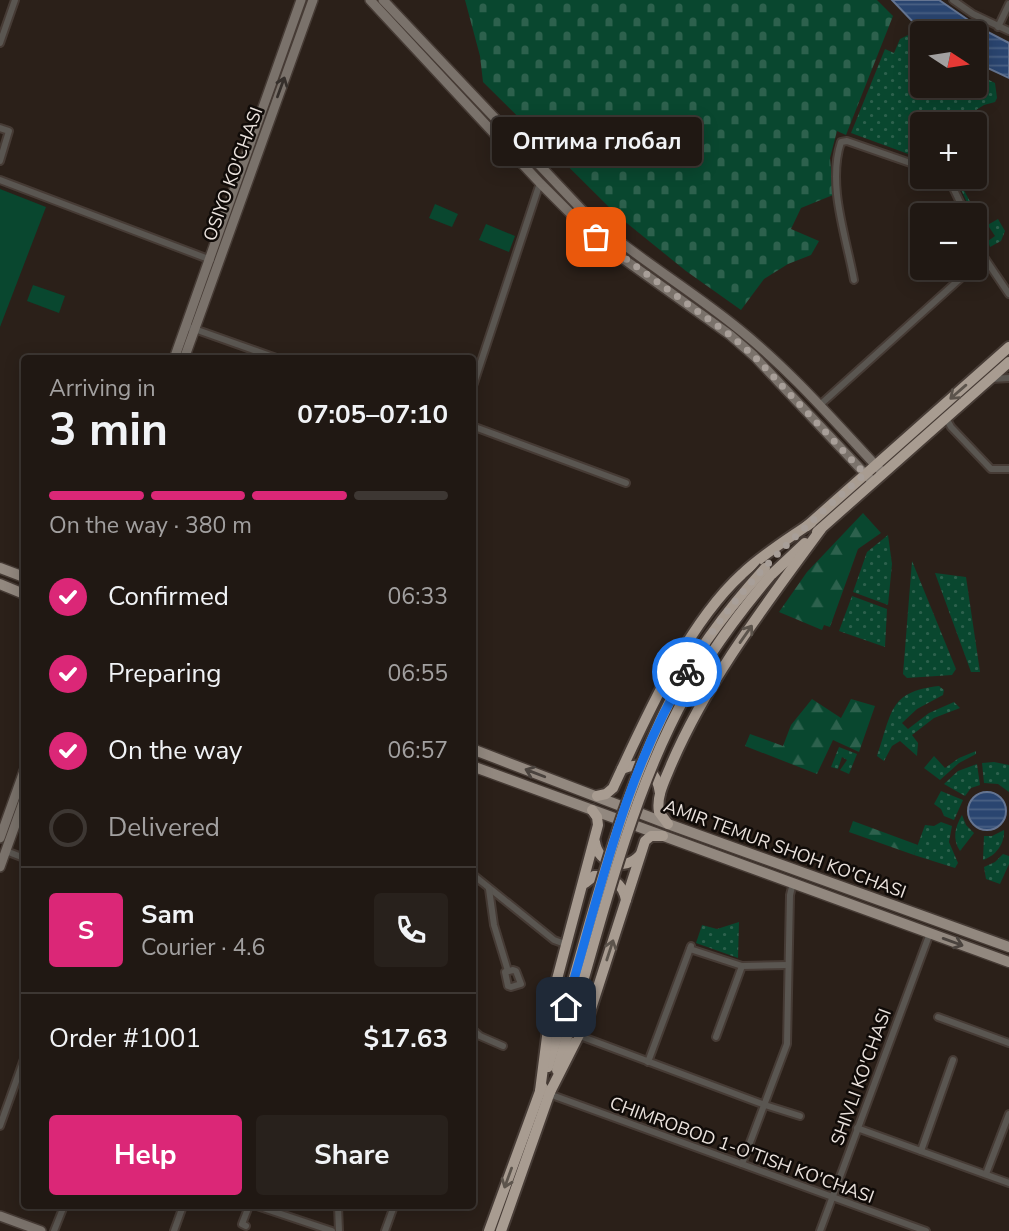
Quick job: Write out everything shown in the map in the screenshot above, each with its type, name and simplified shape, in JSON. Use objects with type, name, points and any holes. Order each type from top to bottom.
[{"type":"highway","points":[[501,1231],[563,1034],[619,830],[661,721],[683,679],[732,605],[873,483],[879,470],[1009,347]]},
{"type":"highway","points":[[768,572],[811,523],[865,474],[879,470],[946,418],[1009,362]]},
{"type":"highway","points":[[597,796],[606,794],[613,788],[640,729],[683,650],[732,583],[760,559],[811,523]]},
{"type":"highway","points":[[660,793],[706,693],[821,529]]},
{"type":"highway","points":[[640,729],[642,743],[652,752],[666,753],[679,748]]},
{"type":"highway","points":[[622,769],[634,765],[647,768],[656,778],[660,793],[659,811],[668,824]]},
{"type":"highway","points":[[545,1093],[551,1002],[598,821],[592,810]]},
{"type":"highway","points":[[489,1231],[545,1093],[583,1037],[645,841],[649,837],[663,836]]},
{"type":"highway","points":[[594,839],[600,856],[613,863],[629,863],[640,854]]},
{"type":"highway","points":[[583,886],[594,876],[609,878],[621,887],[626,900]]},
{"type":"main road","name":"OSIYO KO'CHASI","points":[[214,261],[301,0]]},
{"type":"main road","name":"OSIYO KO'CHASI","points":[[176,355],[190,327],[313,0]]},
{"type":"main road","points":[[370,0],[540,183],[604,244],[730,335],[754,356],[873,483]]},
{"type":"main road","points":[[383,0],[582,211],[608,234],[737,327],[784,367],[821,404],[879,470]]},
{"type":"main road","name":"OSIYO KO'CHASI","points":[[185,355],[190,327]]},
{"type":"main road","points":[[0,568],[21,577]]},
{"type":"main road","points":[[0,584],[21,593]]},
{"type":"main road","name":"AMIR TEMUR SHOH KO'CHASI","points":[[476,751],[668,824],[1009,947]]},
{"type":"main road","name":"AMIR TEMUR SHOH KO'CHASI","points":[[476,766],[1009,962]]},
{"type":"main road","points":[[1,831],[21,779]]},
{"type":"main road","points":[[0,867],[21,808]]},
{"type":"main road","points":[[891,919],[896,906]]},
{"type":"main road","points":[[0,1216],[41,1231]]},
{"type":"street","points":[[0,43],[15,0]]},
{"type":"street","points":[[953,0],[1009,31]]},
{"type":"street","points":[[998,27],[1009,4]]},
{"type":"street","points":[[0,128],[9,131],[0,161]]},
{"type":"street","points":[[854,280],[838,200],[835,163],[841,142],[910,163]]},
{"type":"street","points":[[0,180],[214,261]]},
{"type":"street","points":[[476,377],[540,183]]},
{"type":"street","points":[[987,261],[1009,294]]},
{"type":"street","points":[[821,404],[959,280]]},
{"type":"street","points":[[190,327],[268,355]]},
{"type":"street","points":[[989,379],[1009,378]]},
{"type":"street","points":[[946,418],[951,427],[987,465],[994,469],[1009,469]]},
{"type":"street","points":[[476,427],[626,483]]},
{"type":"street","points":[[6,851],[21,857]]},
{"type":"street","points":[[476,878],[554,940],[565,944]]},
{"type":"street","points":[[742,1164],[787,1044],[790,895],[793,883]]},
{"type":"street","points":[[488,889],[494,925],[508,971]]},
{"type":"street","name":"SHIVLI KO'CHASI","points":[[820,1231],[930,933]]},
{"type":"street","points":[[648,1062],[691,947],[742,966],[788,965]]},
{"type":"street","points":[[716,1037],[742,966]]},
{"type":"street","points":[[938,1017],[1009,1044]]},
{"type":"street","points":[[476,1032],[503,1046]]},
{"type":"street","points":[[583,1037],[800,1116]]},
{"type":"street","points":[[921,1151],[953,1060]]},
{"type":"street","points":[[0,1125],[21,1067]]},
{"type":"street","name":"CHIMROBOD 1-O'TISH KO'CHASI","points":[[545,1093],[926,1231]]},
{"type":"street","points":[[986,1174],[1009,1114]]},
{"type":"street","points":[[857,1128],[1009,1183]]},
{"type":"street","points":[[54,1231],[63,1209]]},
{"type":"street","points":[[174,1231],[182,1209]]},
{"type":"street","points":[[246,1226],[242,1224],[248,1209]]},
{"type":"street","points":[[272,1209],[332,1231]]},
{"type":"street","points":[[338,1209],[339,1231]]},
{"type":"street","points":[[385,1231],[393,1209]]},
{"type":"green space","points":[[465,0],[877,0],[893,16],[846,135],[837,131],[830,158],[833,195],[801,208],[791,229],[819,241],[811,255],[788,264],[764,279],[741,310],[686,271],[618,216],[483,82],[480,56]]},
{"type":"green space","points":[[910,35],[910,98],[987,98],[987,79],[995,83],[997,98],[995,102],[973,112],[910,112],[910,155],[851,133],[885,49],[894,53],[900,39]]},
{"type":"green space","points":[[0,189],[46,207],[0,327]]},
{"type":"green space","points":[[961,189],[971,203],[967,203]]},
{"type":"green space","points":[[435,204],[458,214],[452,227],[429,218]]},
{"type":"green space","points":[[998,219],[1005,231],[1001,241],[990,247],[988,241],[995,236],[989,227],[987,228],[987,225]]},
{"type":"green space","points":[[486,224],[515,236],[509,252],[479,240]]},
{"type":"green space","points":[[33,285],[65,296],[59,313],[27,301]]},
{"type":"green space","points":[[863,513],[881,533],[858,549],[830,627],[824,625],[822,630],[779,612],[807,572]]},
{"type":"green space","points":[[888,535],[892,564],[888,605],[853,592],[867,552]]},
{"type":"green space","points":[[912,561],[956,669],[952,675],[907,678],[903,674]]},
{"type":"green space","points":[[935,573],[966,577],[980,672],[971,672]]},
{"type":"green space","points":[[852,596],[887,609],[885,647],[839,631]]},
{"type":"green space","points":[[939,686],[944,690],[943,695],[917,709],[902,723],[908,729],[929,713],[954,702],[960,708],[934,718],[912,735],[918,743],[917,756],[900,741],[892,746],[884,761],[877,756],[894,707],[901,699],[910,693]]},
{"type":"green space","points":[[812,699],[841,718],[851,699],[875,706],[859,752],[833,740],[817,774],[745,746],[750,734],[783,746],[791,725]]},
{"type":"green space","points":[[839,747],[857,754],[849,774],[840,770],[847,760],[842,757],[838,769],[831,767]]},
{"type":"green space","points":[[976,751],[976,754],[959,763],[940,780],[924,768],[934,756],[945,768]]},
{"type":"green space","points":[[982,763],[1009,765],[1009,792],[998,784],[984,783]]},
{"type":"green space","points":[[977,764],[980,785],[971,788],[965,796],[944,784],[958,771]]},
{"type":"green space","points":[[941,791],[963,800],[954,820],[944,816],[941,809],[934,804]]},
{"type":"green space","points":[[962,815],[966,825],[974,833],[960,851],[955,833]]},
{"type":"green space","points":[[853,821],[918,845],[914,855],[849,832]]},
{"type":"green space","points":[[941,822],[952,826],[949,842],[958,863],[955,868],[914,855],[925,825],[934,826]]},
{"type":"green space","points":[[1004,830],[999,848],[983,860],[984,836],[992,836]]},
{"type":"green space","points":[[1003,854],[1009,856],[1009,864],[1000,884],[986,879],[984,867]]},
{"type":"green space","points":[[739,922],[738,958],[696,943],[702,925],[717,929]]},
{"type":"water","points":[[892,0],[939,0],[970,21],[912,21]]},
{"type":"water","points":[[987,32],[1009,43],[1009,78],[987,68]]},
{"type":"water","points":[[987,792],[1000,798],[1006,811],[1000,824],[987,830],[974,824],[968,811],[974,798]]},
{"type":"way so far","points":[[596,237],[730,335],[754,356],[865,474],[787,545],[732,605],[687,672]]},
{"type":"place","name":"Оптима глобал","points":[[596,237]]},
{"type":"route","points":[[566,1007],[611,853],[635,783],[661,721],[687,672]]}]
